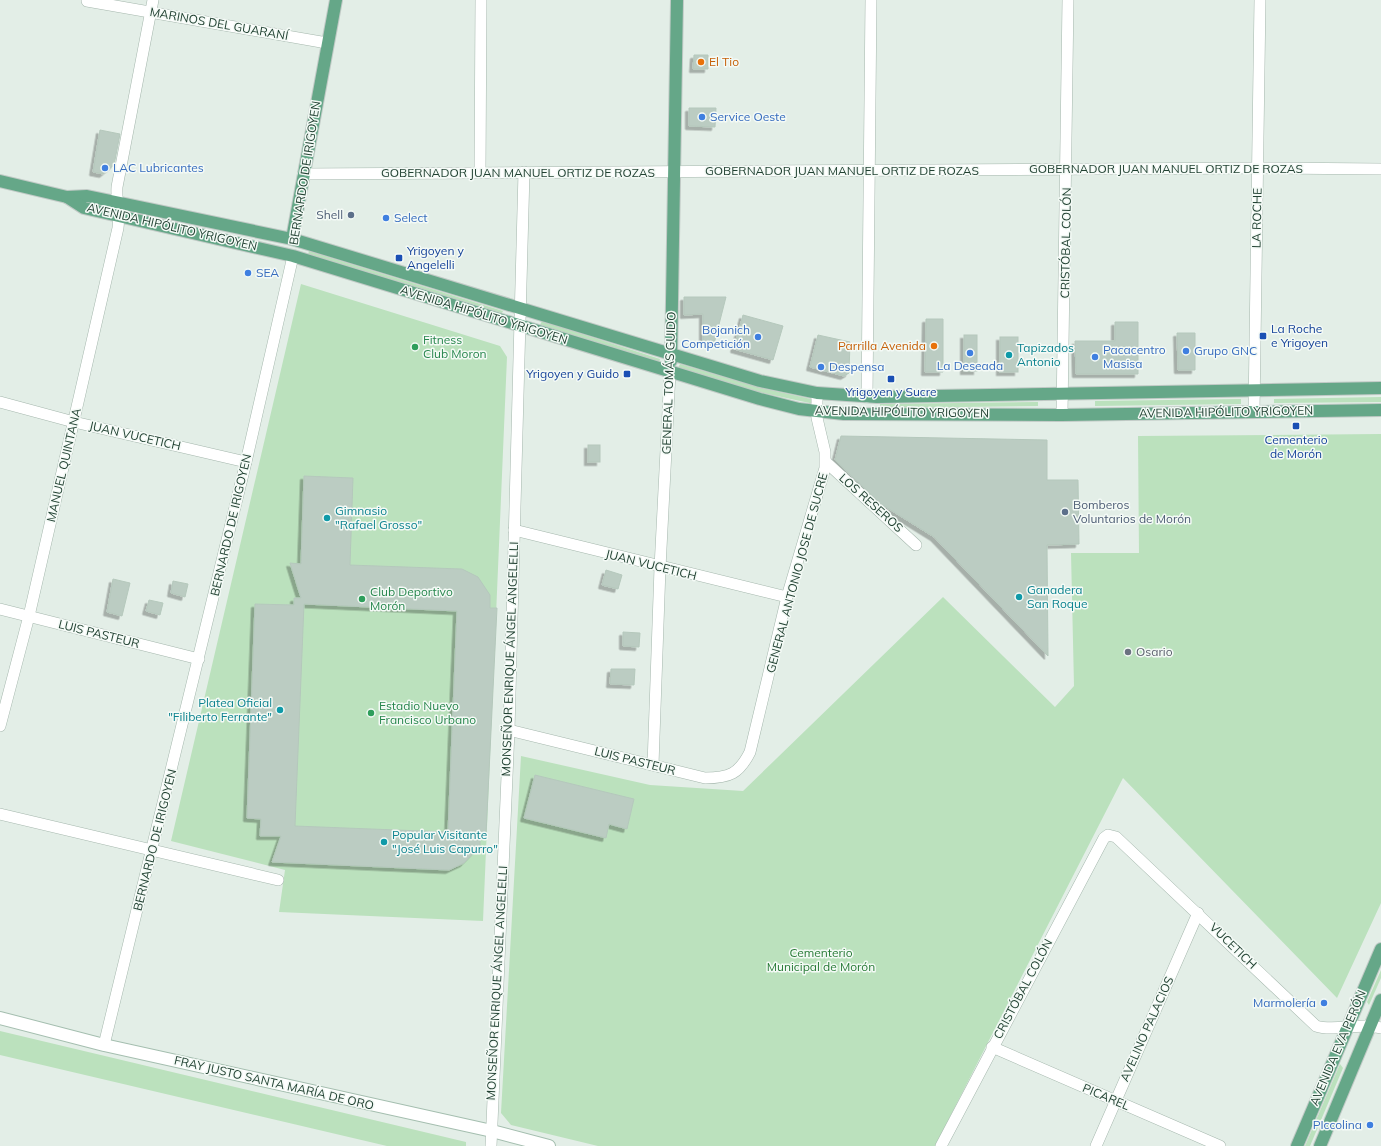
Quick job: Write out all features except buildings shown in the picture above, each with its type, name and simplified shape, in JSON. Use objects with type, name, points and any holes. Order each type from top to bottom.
[{"type":"main road","name":"BERNARDO DE IRIGOYEN","points":[[292,239],[336,0]]},
{"type":"main road","name":"GENERAL TOMÁS GUIDO","points":[[670,372],[677,0]]},
{"type":"main road","points":[[0,181],[67,197]]},
{"type":"main road","name":"AVENIDA HIPÓLITO YRIGOYEN","points":[[67,197],[87,196],[292,239],[760,381],[817,393],[867,397],[1381,388]]},
{"type":"main road","name":"AVENIDA HIPÓLITO YRIGOYEN","points":[[67,197],[84,208],[120,215],[293,256],[760,399],[816,411],[851,414],[1062,415],[1381,410]]},
{"type":"main road","name":"AVENIDA EVA PERÓN","points":[[1297,1146],[1381,949]]},
{"type":"main road","name":"AVENIDA EVA PERÓN","points":[[1320,1146],[1376,1026],[1381,1000]]},
{"type":"street","points":[[116,203],[153,0]]},
{"type":"street","points":[[480,172],[481,0]]},
{"type":"street","points":[[867,397],[871,0]]},
{"type":"street","name":"CRISTÓBAL COLÓN","points":[[1062,415],[1067,170],[1068,0]]},
{"type":"street","name":"LA ROCHE","points":[[1254,412],[1253,390],[1260,0]]},
{"type":"street","name":"MARINOS DEL GUARANÍ","points":[[87,1],[327,43]]},
{"type":"street","name":"GOBERNADOR JUAN MANUEL ORTIZ DE ROZAS","points":[[303,174],[1258,168],[1381,169]]},
{"type":"street","name":"MONSEÑOR ENRIQUE ÁNGEL ANGELELLI","points":[[491,1146],[509,730],[524,172]]},
{"type":"street","name":"MANUEL QUINTANA","points":[[0,726],[74,422],[118,228],[120,215],[116,203]]},
{"type":"street","name":"BERNARDO DE IRIGOYEN","points":[[104,1045],[246,462],[293,256],[292,239]]},
{"type":"street","name":"GENERAL TOMÁS GUIDO","points":[[653,765],[660,568],[670,372]]},
{"type":"street","name":"GENERAL ANTONIO JOSE DE SUCRE","points":[[750,752],[787,597],[826,462],[816,411],[817,393]]},
{"type":"street","name":"JUAN VUCETICH","points":[[0,402],[74,422],[246,462]]},
{"type":"street","name":"LOS RESEROS","points":[[826,462],[916,544]]},
{"type":"street","name":"JUAN VUCETICH","points":[[514,530],[660,568],[787,597]]},
{"type":"street","name":"LUIS PASTEUR","points":[[0,609],[199,659]]},
{"type":"street","name":"LUIS PASTEUR","points":[[509,730],[705,778],[720,778],[732,774],[741,768],[750,752]]},
{"type":"street","points":[[0,814],[278,880]]},
{"type":"street","name":"CRISTÓBAL COLÓN","points":[[941,1146],[1104,838],[1108,835]]},
{"type":"street","name":"VUCETICH","points":[[1108,835],[1116,836],[1316,1026],[1376,1026]]},
{"type":"street","name":"AVELINO PALACIOS","points":[[1096,1146],[1198,913]]},
{"type":"street","name":"FRAY JUSTO SANTA MARÍA DE ORO","points":[[0,1018],[104,1045],[492,1131],[549,1146]]},
{"type":"street","name":"PICAREL","points":[[992,1048],[1220,1146]]},
{"type":"green space","points":[[309,251],[503,311],[501,315],[308,255]]},
{"type":"green space","name":"Club Deportivo Morón","points":[[301,284],[500,346],[507,357],[483,921],[279,912],[285,870],[171,841]]},
{"type":"green space","points":[[542,321],[660,359],[659,363],[540,325]]},
{"type":"green space","points":[[680,364],[758,387],[820,401],[819,405],[758,392],[678,368]]},
{"type":"green space","points":[[1381,397],[1381,402],[1274,403],[1274,399]]},
{"type":"green space","points":[[1241,399],[1241,404],[1095,406],[1095,401]]},
{"type":"green space","points":[[1038,402],[1038,406],[880,408],[880,404]]},
{"type":"green space","name":"Cementerio Municipal de Morón","points":[[1381,434],[1381,903],[1337,998],[1123,778],[935,1146],[598,1146],[511,1125],[501,1113],[521,756],[650,785],[743,791],[943,597],[1055,707],[1074,686],[1071,553],[1139,553],[1138,436]]},
{"type":"green space","points":[[1381,970],[1381,978],[1369,1005],[1367,1002]]},
{"type":"green space","points":[[0,1031],[466,1142],[466,1146],[387,1146],[0,1055]]},
{"type":"green space","points":[[1340,1064],[1343,1068],[1310,1146],[1305,1146]]},
{"type":"place","name":"El Tio","points":[[701,62]]},
{"type":"place","name":"Service Oeste","points":[[702,117]]},
{"type":"place","name":"LAC Lubricantes","points":[[105,168]]},
{"type":"place","name":"Shell","points":[[351,215]]},
{"type":"place","name":"Select","points":[[386,218]]},
{"type":"place","name":"Yrigoyen y Angelelli","points":[[399,258]]},
{"type":"place","name":"SEA","points":[[248,273]]},
{"type":"place","name":"La Roche e Yrigoyen","points":[[1263,336]]},
{"type":"place","name":"Bojanich Competición","points":[[758,337]]},
{"type":"place","name":"Parrilla Avenida","points":[[934,346]]},
{"type":"place","name":"Fitness Club Moron","points":[[415,347]]},
{"type":"place","name":"Grupo GNC","points":[[1186,351]]},
{"type":"place","name":"La Deseada","points":[[970,353]]},
{"type":"place","name":"Tapizados Antonio","points":[[1009,355]]},
{"type":"place","name":"Pacacentro Masisa","points":[[1095,357]]},
{"type":"place","name":"Despensa","points":[[821,367]]},
{"type":"place","name":"Yrigoyen y Guido","points":[[627,374]]},
{"type":"place","name":"Yrigoyen y Sucre","points":[[891,379]]},
{"type":"place","name":"Cementerio de Morón","points":[[1296,426]]},
{"type":"place","name":"Bomberos Voluntarios de Morón","points":[[1065,512]]},
{"type":"place","name":"Gimnasio \"Rafael Grosso\"","points":[[327,518]]},
{"type":"place","name":"Ganadera San Roque","points":[[1019,597]]},
{"type":"place","name":"Club Deportivo Morón","points":[[362,599]]},
{"type":"place","name":"Osario","points":[[1128,652]]},
{"type":"place","name":"Platea Oficial \"Filiberto Ferrante\"","points":[[280,710]]},
{"type":"place","name":"Estadio Nuevo Francisco Urbano","points":[[371,713]]},
{"type":"place","name":"Popular Visitante \"José Luis Capurro\"","points":[[384,842]]},
{"type":"place","name":"Marmolería","points":[[1324,1003]]},
{"type":"place","name":"PIccolina","points":[[1370,1125]]}]
